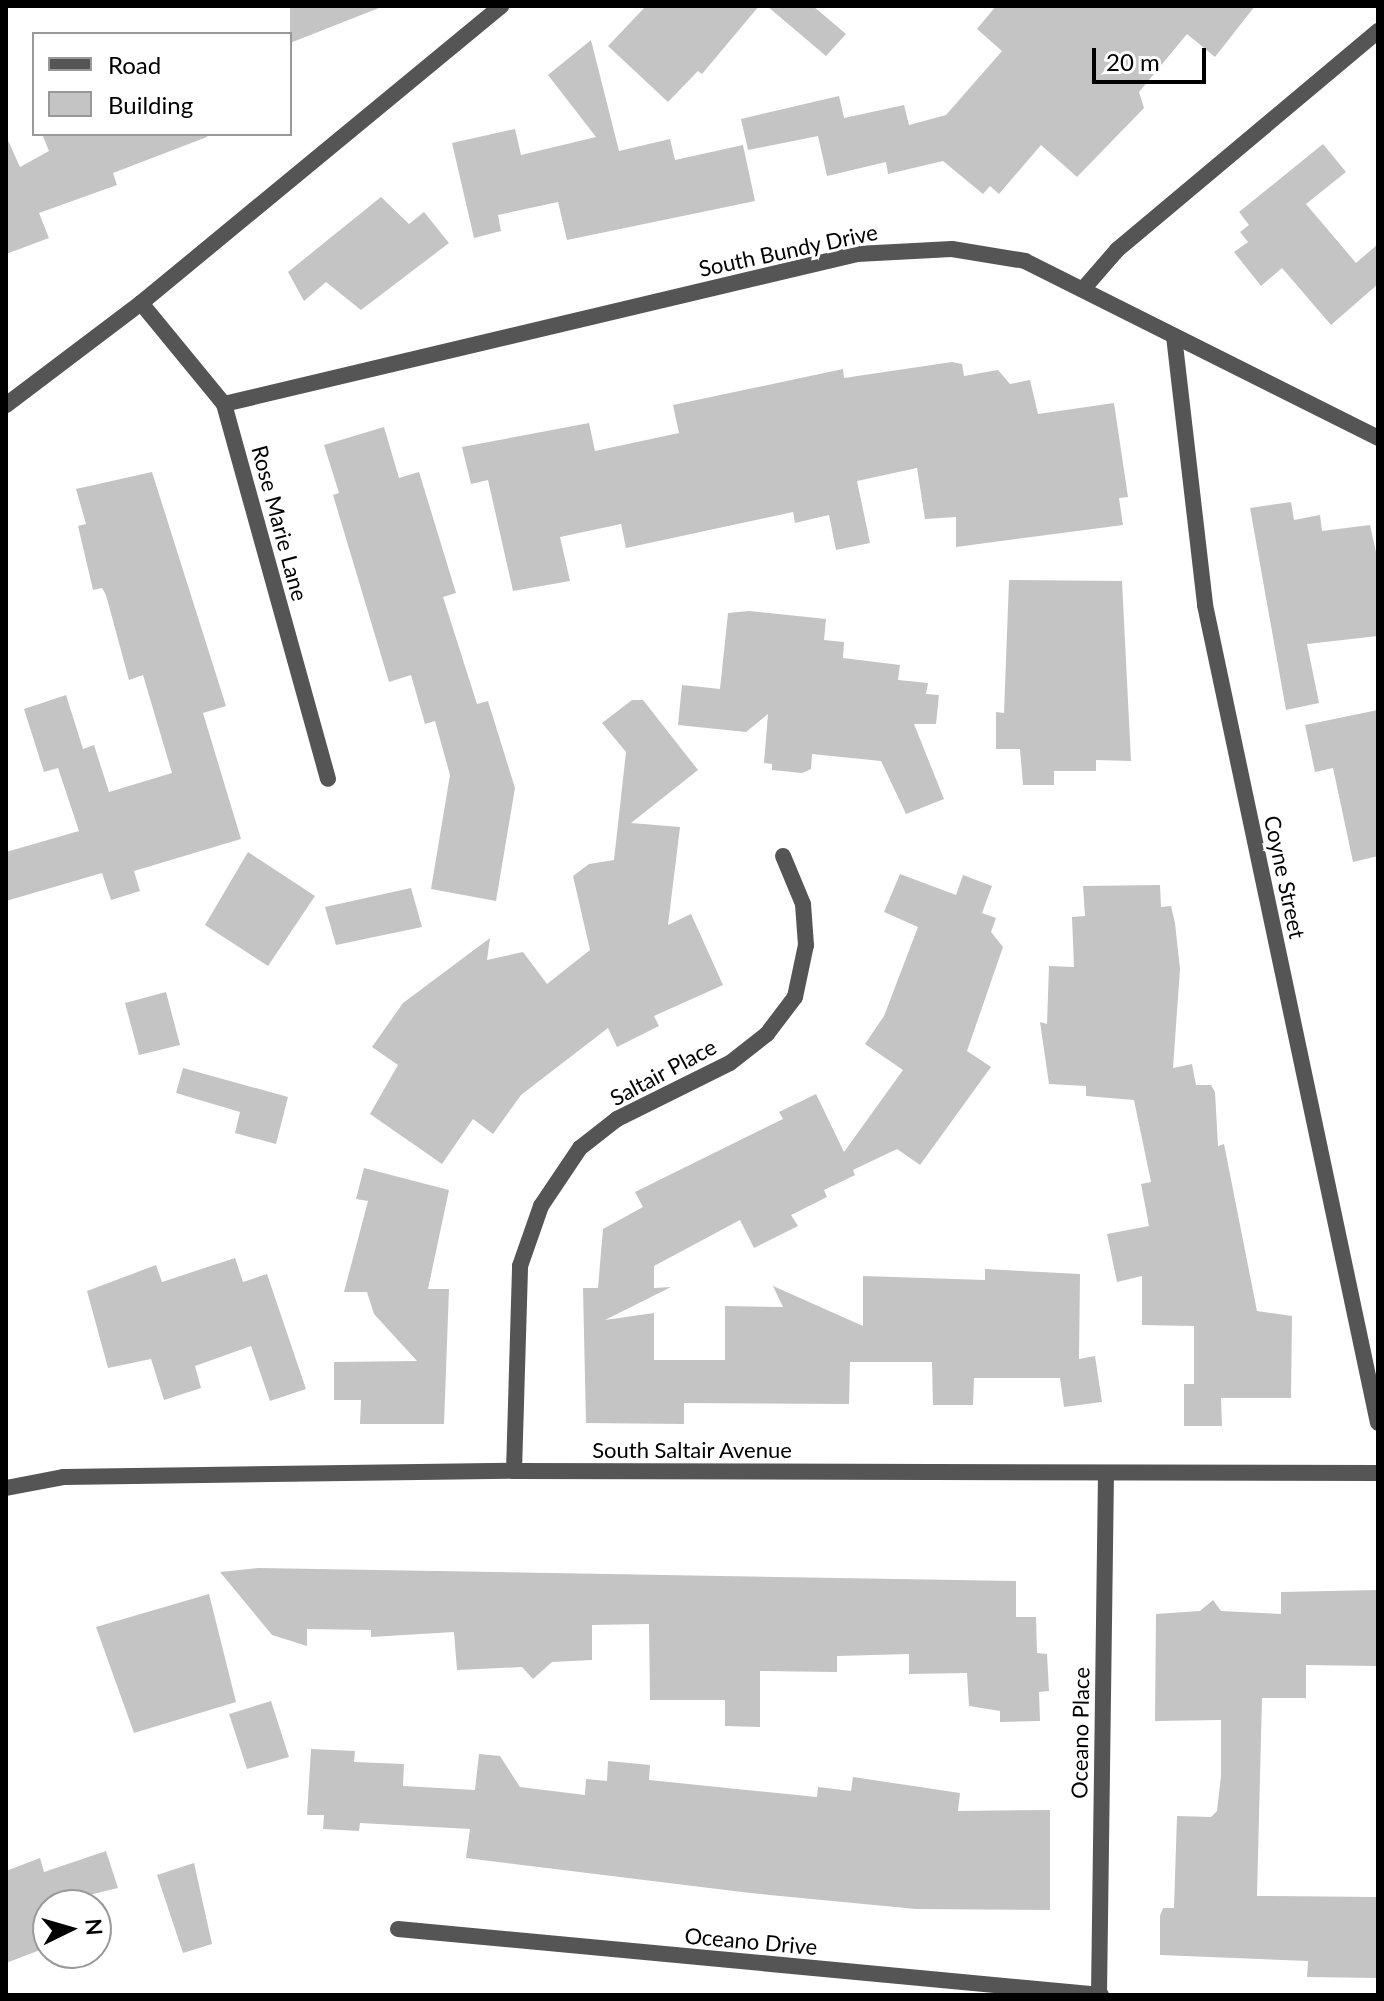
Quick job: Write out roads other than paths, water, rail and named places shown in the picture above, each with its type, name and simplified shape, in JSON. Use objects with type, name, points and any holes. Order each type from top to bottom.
[{"type":"street","points":[[6,405],[141,303],[501,6]]},
{"type":"street","points":[[1084,288],[1117,250],[1378,31]]},
{"type":"street","name":"South Bundy Drive","points":[[224,404],[857,254],[952,249],[1025,261],[1378,438]]},
{"type":"street","name":"Rose Marie Lane","points":[[141,303],[224,404],[328,779]]},
{"type":"street","name":"Coyne Street","points":[[1174,336],[1205,605],[1378,1423]]},
{"type":"street","name":"Saltair Place","points":[[514,1471],[520,1266],[541,1206],[580,1148],[617,1119],[730,1063],[767,1034],[795,997],[806,945],[803,904],[783,856]]},
{"type":"street","name":"South Saltair Avenue","points":[[6,1488],[63,1477],[514,1471],[1378,1473]]},
{"type":"street","name":"Oceano Place","points":[[1100,1994],[1106,1474]]},
{"type":"street","name":"Oceano Drive","points":[[398,1929],[1100,1994]]}]
